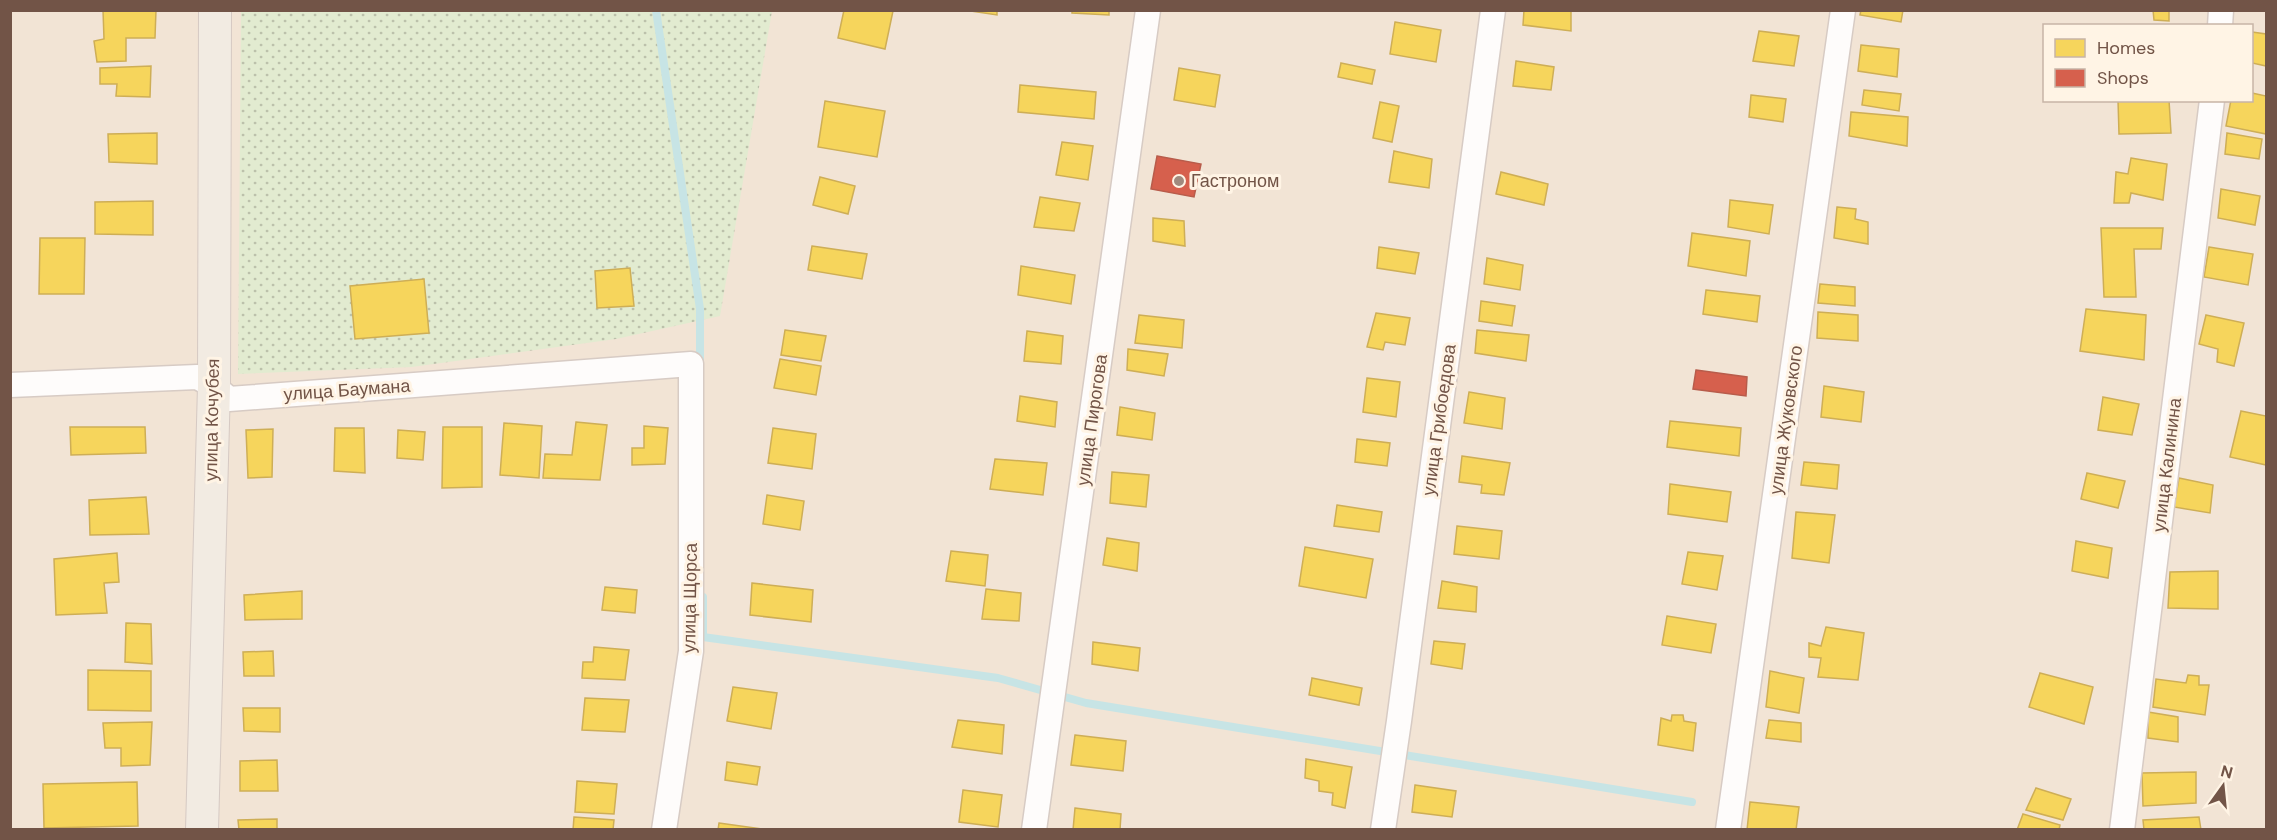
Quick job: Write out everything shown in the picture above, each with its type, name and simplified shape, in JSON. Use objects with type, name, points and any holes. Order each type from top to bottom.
[{"type":"main road","name":"улица Кочубея","points":[[202,830],[213,386],[215,10]]},
{"type":"street","name":"улица Пирогова","points":[[1035,830],[1148,10]]},
{"type":"street","name":"улица Грибоедова","points":[[1383,830],[1400,721],[1493,10]]},
{"type":"street","name":"улица Жуковского","points":[[1728,830],[1843,10]]},
{"type":"street","name":"улица Калинина","points":[[2122,830],[2212,102]]},
{"type":"street","name":"улица Баумана","points":[[10,385],[197,377],[229,399],[691,364]]},
{"type":"street","name":"улица Щорса","points":[[664,830],[691,651],[691,364]]},
{"type":"shaded area","points":[[10,11],[2266,11],[2266,829],[11,829]]},
{"type":"green space","points":[[241,11],[772,11],[720,316],[616,339],[412,367],[238,374]]},
{"type":"building: Homes","points":[[103,10],[156,10],[155,38],[126,38],[126,61],[97,62],[94,41],[104,39]]},
{"type":"building: Homes","points":[[844,10],[893,11],[885,49],[838,38]]},
{"type":"building: Homes","points":[[964,10],[997,10],[997,15]]},
{"type":"building: Homes","points":[[1072,10],[1109,10],[1109,15],[1072,13]]},
{"type":"building: Homes","points":[[1524,10],[1571,10],[1571,31],[1523,25]]},
{"type":"building: Homes","points":[[1861,10],[1903,10],[1901,22],[1860,15]]},
{"type":"building: Homes","points":[[2153,10],[2169,10],[2169,21],[2154,20]]},
{"type":"building: Homes","points":[[1395,22],[1441,30],[1436,62],[1390,54]]},
{"type":"building: Homes","points":[[1759,31],[1799,36],[1794,66],[1753,61]]},
{"type":"building: Homes","points":[[2253,32],[2266,34],[2266,66],[2253,63]]},
{"type":"building: Homes","points":[[1861,45],[1899,49],[1897,77],[1858,71]]},
{"type":"building: Homes","points":[[1516,61],[1554,67],[1551,90],[1513,86]]},
{"type":"building: Homes","points":[[1341,63],[1375,70],[1372,84],[1338,77]]},
{"type":"building: Homes","points":[[151,66],[150,97],[116,96],[117,84],[100,84],[100,68]]},
{"type":"building: Homes","points":[[1179,68],[1220,75],[1215,107],[1174,100]]},
{"type":"building: Homes","points":[[1020,85],[1096,92],[1094,119],[1018,112]]},
{"type":"building: Homes","points":[[1864,90],[1901,94],[1899,111],[1862,105]]},
{"type":"building: Homes","points":[[2253,93],[2266,96],[2266,134],[2226,126],[2231,102],[2253,102]]},
{"type":"building: Homes","points":[[1751,95],[1786,99],[1783,122],[1749,117]]},
{"type":"building: Homes","points":[[825,101],[885,111],[877,157],[818,147]]},
{"type":"building: Homes","points":[[1380,102],[1399,106],[1392,142],[1373,138]]},
{"type":"building: Homes","points":[[2118,102],[2169,102],[2171,133],[2119,134]]},
{"type":"building: Homes","points":[[1851,112],[1908,117],[1907,146],[1849,136]]},
{"type":"building: Homes","points":[[157,133],[157,164],[109,162],[108,134]]},
{"type":"building: Homes","points":[[2227,133],[2262,139],[2259,159],[2225,154]]},
{"type":"building: Homes","points":[[1062,142],[1093,146],[1088,180],[1056,175]]},
{"type":"building: Homes","points":[[1394,151],[1432,159],[1429,188],[1389,182]]},
{"type":"building: Homes","points":[[2131,158],[2167,164],[2163,200],[2131,193],[2129,203],[2114,203],[2116,172],[2128,174]]},
{"type":"building: Homes","points":[[1501,172],[1548,184],[1544,205],[1496,194]]},
{"type":"building: Homes","points":[[820,177],[855,186],[848,214],[813,205]]},
{"type":"building: Homes","points":[[2221,189],[2260,196],[2255,225],[2218,218]]},
{"type":"building: Homes","points":[[1040,197],[1080,203],[1074,231],[1034,227]]},
{"type":"building: Homes","points":[[1730,200],[1773,205],[1769,234],[1728,227]]},
{"type":"building: Homes","points":[[153,201],[153,235],[95,234],[95,202]]},
{"type":"building: Homes","points":[[1837,207],[1856,209],[1855,219],[1868,222],[1868,244],[1834,238]]},
{"type":"building: Homes","points":[[1153,218],[1184,221],[1185,246],[1153,241]]},
{"type":"building: Homes","points":[[2101,228],[2163,228],[2161,249],[2134,249],[2136,297],[2104,297]]},
{"type":"building: Homes","points":[[1692,233],[1750,241],[1746,276],[1688,266]]},
{"type":"building: Homes","points":[[40,238],[85,238],[84,294],[39,294]]},
{"type":"building: Homes","points":[[812,246],[867,254],[862,279],[808,270]]},
{"type":"building: Homes","points":[[1379,247],[1419,253],[1415,274],[1377,268]]},
{"type":"building: Homes","points":[[2209,247],[2253,254],[2248,285],[2204,277]]},
{"type":"building: Homes","points":[[1487,258],[1523,265],[1520,290],[1484,284]]},
{"type":"building: Homes","points":[[1021,266],[1075,275],[1071,304],[1018,295]]},
{"type":"building: Homes","points":[[630,268],[634,306],[597,308],[595,271]]},
{"type":"building: Homes","points":[[424,279],[429,333],[355,339],[350,286]]},
{"type":"building: Homes","points":[[1820,284],[1855,287],[1855,306],[1818,303]]},
{"type":"building: Homes","points":[[1706,290],[1760,296],[1757,322],[1703,314]]},
{"type":"building: Homes","points":[[1481,301],[1515,306],[1512,326],[1479,321]]},
{"type":"building: Homes","points":[[2086,309],[2146,315],[2144,360],[2080,351]]},
{"type":"building: Homes","points":[[1818,312],[1858,315],[1858,341],[1817,338]]},
{"type":"building: Homes","points":[[1376,313],[1410,318],[1405,345],[1385,342],[1383,350],[1367,347]]},
{"type":"building: Homes","points":[[1139,315],[1184,320],[1182,348],[1135,343]]},
{"type":"building: Homes","points":[[2206,315],[2244,323],[2234,366],[2217,362],[2218,349],[2199,344]]},
{"type":"building: Homes","points":[[785,330],[826,336],[821,361],[781,355]]},
{"type":"building: Homes","points":[[1477,330],[1529,335],[1526,361],[1475,353]]},
{"type":"building: Homes","points":[[1027,331],[1063,336],[1061,364],[1024,361]]},
{"type":"building: Homes","points":[[1128,349],[1168,354],[1164,376],[1127,370]]},
{"type":"building: Homes","points":[[780,359],[821,366],[816,395],[774,388]]},
{"type":"building: Homes","points":[[1367,378],[1400,382],[1396,417],[1363,412]]},
{"type":"building: Homes","points":[[1824,386],[1864,392],[1861,422],[1821,417]]},
{"type":"building: Homes","points":[[1469,392],[1505,398],[1502,429],[1464,423]]},
{"type":"building: Homes","points":[[1020,396],[1057,402],[1055,427],[1017,421]]},
{"type":"building: Homes","points":[[2103,397],[2139,404],[2132,435],[2098,430]]},
{"type":"building: Homes","points":[[1120,407],[1155,413],[1152,440],[1117,435]]},
{"type":"building: Homes","points":[[2241,411],[2266,416],[2266,465],[2230,457]]},
{"type":"building: Homes","points":[[1670,421],[1741,428],[1739,456],[1667,447]]},
{"type":"building: Homes","points":[[576,422],[607,425],[600,480],[543,478],[545,454],[572,455]]},
{"type":"building: Homes","points":[[504,423],[542,426],[539,478],[500,475]]},
{"type":"building: Homes","points":[[644,426],[668,428],[665,464],[632,465],[632,448],[644,448]]},
{"type":"building: Homes","points":[[70,427],[145,427],[146,453],[71,455]]},
{"type":"building: Homes","points":[[443,427],[482,427],[482,487],[442,488]]},
{"type":"building: Homes","points":[[335,428],[364,428],[365,473],[334,471]]},
{"type":"building: Homes","points":[[773,428],[816,434],[812,469],[768,463]]},
{"type":"building: Homes","points":[[273,429],[272,477],[248,478],[246,430]]},
{"type":"building: Homes","points":[[398,430],[425,432],[423,460],[397,458]]},
{"type":"building: Homes","points":[[1357,439],[1390,443],[1387,466],[1355,462]]},
{"type":"building: Homes","points":[[1462,456],[1510,463],[1504,495],[1481,493],[1482,485],[1459,482]]},
{"type":"building: Homes","points":[[995,459],[1047,463],[1043,495],[990,489]]},
{"type":"building: Homes","points":[[1804,462],[1839,465],[1837,489],[1801,485]]},
{"type":"building: Homes","points":[[1112,472],[1149,475],[1146,507],[1110,503]]},
{"type":"building: Homes","points":[[2087,473],[2125,481],[2118,508],[2081,499]]},
{"type":"building: Homes","points":[[2179,478],[2213,485],[2210,513],[2174,507]]},
{"type":"building: Homes","points":[[1670,484],[1731,492],[1727,522],[1668,514]]},
{"type":"building: Homes","points":[[767,495],[804,501],[800,530],[763,524]]},
{"type":"building: Homes","points":[[146,497],[149,534],[90,535],[89,500]]},
{"type":"building: Homes","points":[[1337,505],[1382,512],[1379,532],[1334,526]]},
{"type":"building: Homes","points":[[1796,512],[1835,515],[1829,563],[1792,558]]},
{"type":"building: Homes","points":[[1457,526],[1502,531],[1499,559],[1454,554]]},
{"type":"building: Homes","points":[[1107,538],[1139,543],[1137,571],[1103,565]]},
{"type":"building: Homes","points":[[2076,541],[2112,548],[2108,578],[2072,571]]},
{"type":"building: Homes","points":[[1305,547],[1373,559],[1366,598],[1299,586]]},
{"type":"building: Homes","points":[[951,551],[988,555],[985,586],[946,581]]},
{"type":"building: Homes","points":[[1688,552],[1723,556],[1717,590],[1682,584]]},
{"type":"building: Homes","points":[[117,553],[119,582],[104,583],[107,613],[56,615],[54,559]]},
{"type":"building: Homes","points":[[2218,571],[2218,609],[2168,608],[2170,572]]},
{"type":"building: Homes","points":[[1442,581],[1477,587],[1476,612],[1438,608]]},
{"type":"building: Homes","points":[[752,583],[813,590],[811,622],[750,615]]},
{"type":"building: Homes","points":[[605,587],[637,590],[635,613],[602,610]]},
{"type":"building: Homes","points":[[986,589],[1021,593],[1019,621],[982,619]]},
{"type":"building: Homes","points":[[302,591],[302,619],[245,620],[244,595]]},
{"type":"building: Homes","points":[[1667,616],[1716,624],[1711,653],[1662,645]]},
{"type":"building: Homes","points":[[126,623],[151,624],[152,664],[125,662]]},
{"type":"building: Homes","points":[[1826,627],[1864,633],[1858,680],[1818,677],[1821,658],[1809,657],[1809,643],[1821,646]]},
{"type":"building: Homes","points":[[1434,641],[1465,644],[1462,669],[1431,664]]},
{"type":"building: Homes","points":[[1093,642],[1140,648],[1138,671],[1092,664]]},
{"type":"building: Homes","points":[[594,647],[629,650],[625,680],[582,678],[583,662],[593,662]]},
{"type":"building: Homes","points":[[273,651],[274,676],[244,676],[243,652]]},
{"type":"building: Homes","points":[[88,670],[151,671],[151,711],[88,710]]},
{"type":"building: Homes","points":[[1770,671],[1804,678],[1799,713],[1766,707]]},
{"type":"building: Homes","points":[[2040,673],[2093,687],[2084,724],[2029,707]]},
{"type":"building: Homes","points":[[2188,675],[2199,676],[2199,685],[2209,685],[2205,715],[2153,707],[2156,679],[2186,683]]},
{"type":"building: Homes","points":[[1312,678],[1362,688],[1359,705],[1309,695]]},
{"type":"building: Homes","points":[[733,687],[777,693],[771,729],[727,721]]},
{"type":"building: Homes","points":[[585,698],[629,700],[625,732],[582,730]]},
{"type":"building: Homes","points":[[243,708],[280,708],[280,732],[244,731]]},
{"type":"building: Homes","points":[[2148,712],[2178,717],[2178,742],[2148,738]]},
{"type":"building: Homes","points":[[1672,715],[1683,715],[1684,721],[1696,723],[1693,751],[1658,745],[1661,718],[1671,721]]},
{"type":"building: Homes","points":[[958,720],[1004,725],[1002,754],[952,747]]},
{"type":"building: Homes","points":[[1769,720],[1801,723],[1801,742],[1766,738]]},
{"type":"building: Homes","points":[[152,722],[150,765],[121,766],[121,748],[105,748],[103,723]]},
{"type":"building: Homes","points":[[1075,735],[1126,741],[1123,771],[1071,765]]},
{"type":"building: Homes","points":[[1306,759],[1352,767],[1345,808],[1332,805],[1333,793],[1319,791],[1319,781],[1305,778]]},
{"type":"building: Homes","points":[[277,760],[278,791],[240,791],[240,761]]},
{"type":"building: Homes","points":[[727,762],[760,767],[757,785],[725,780]]},
{"type":"building: Homes","points":[[2196,772],[2196,803],[2143,806],[2142,773]]},
{"type":"building: Homes","points":[[577,781],[617,784],[614,814],[575,812]]},
{"type":"building: Homes","points":[[137,782],[138,826],[44,828],[43,784]]},
{"type":"building: Homes","points":[[1415,785],[1456,791],[1452,817],[1412,812]]},
{"type":"building: Homes","points":[[2036,788],[2071,799],[2063,820],[2026,810]]},
{"type":"building: Homes","points":[[963,790],[1002,795],[998,827],[959,822]]},
{"type":"building: Homes","points":[[1750,802],[1799,807],[1796,830],[1747,830]]},
{"type":"building: Homes","points":[[1075,808],[1121,814],[1120,830],[1073,830]]},
{"type":"building: Homes","points":[[2023,814],[2060,825],[2059,830],[2017,830]]},
{"type":"building: Homes","points":[[574,817],[614,820],[613,830],[573,830]]},
{"type":"building: Homes","points":[[2199,817],[2201,830],[2144,830],[2143,820]]},
{"type":"building: Homes","points":[[277,819],[277,830],[239,830],[238,820]]},
{"type":"building: Homes","points":[[719,823],[769,830],[718,830]]},
{"type":"building: Shops","points":[[1157,156],[1201,164],[1194,197],[1151,189]]},
{"type":"building: Shops","points":[[1696,370],[1747,377],[1746,396],[1693,389]]},
{"type":"waterway","points":[[656,10],[700,309],[700,366]]},
{"type":"waterway","points":[[703,597],[703,637],[998,678],[1086,703],[1692,802]]},
{"type":"place","name":"Гастроном","points":[[1179,181]]}]
